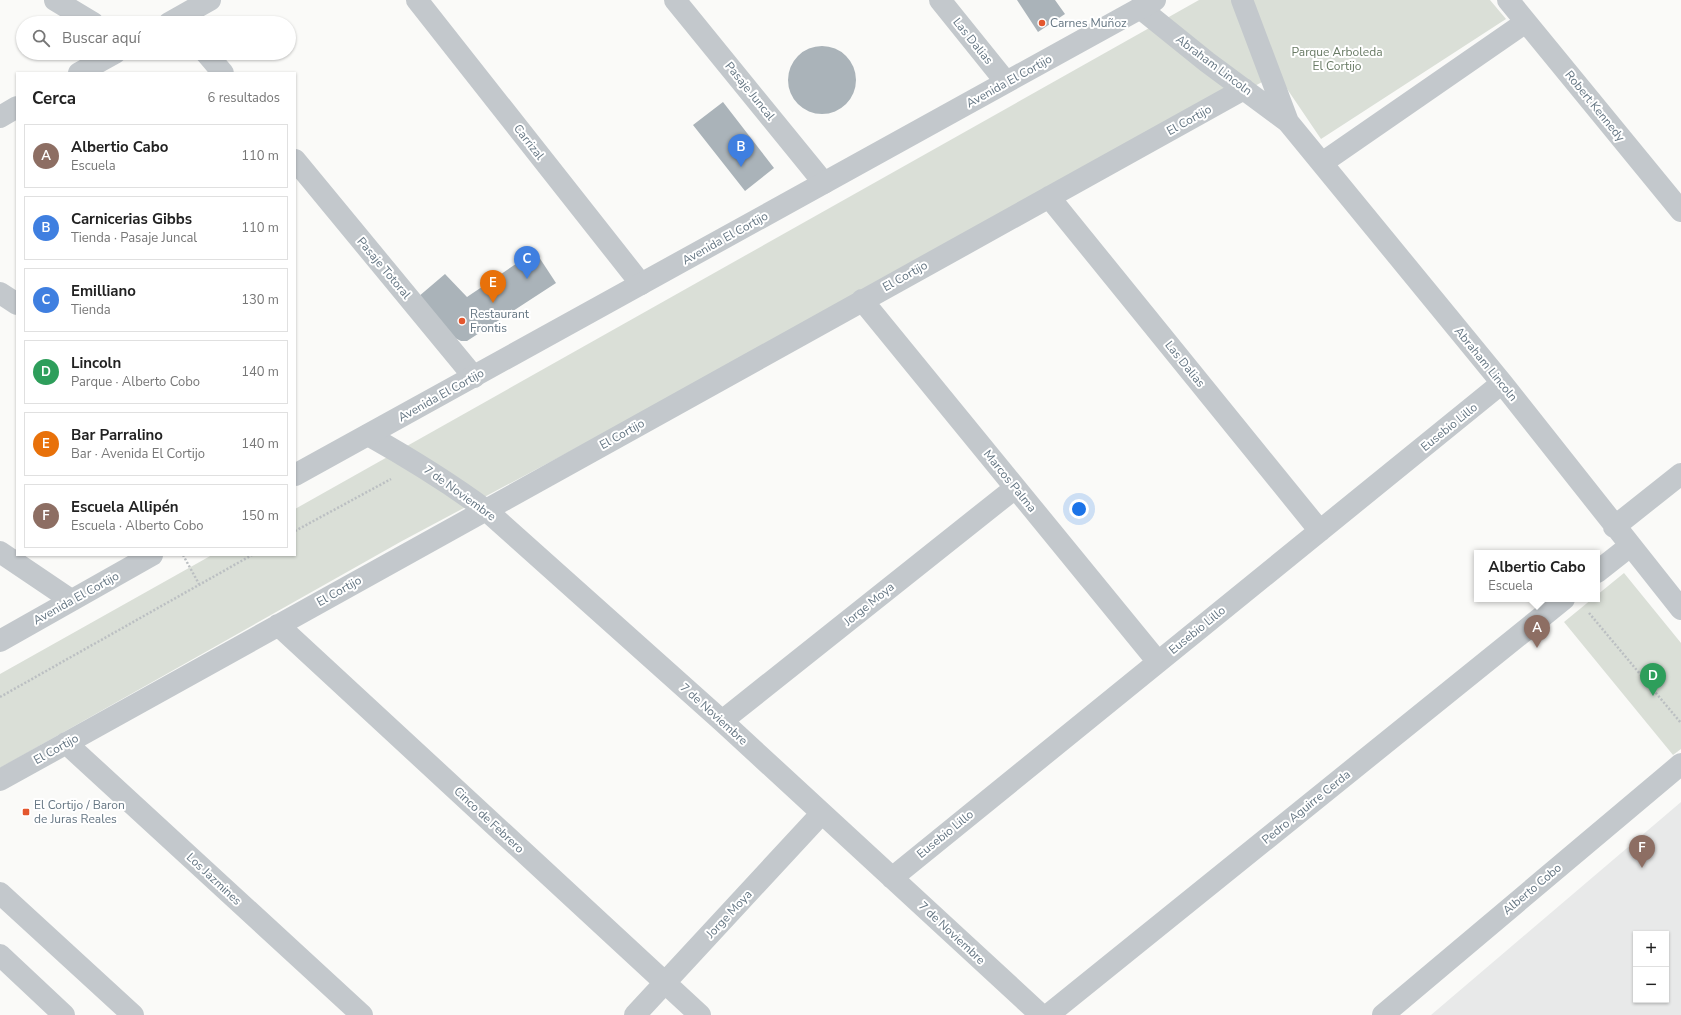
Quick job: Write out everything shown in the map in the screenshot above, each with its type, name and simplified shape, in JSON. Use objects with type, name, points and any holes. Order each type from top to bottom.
[{"type":"street","points":[[56,0],[82,16]]},
{"type":"street","points":[[184,16],[210,0]]},
{"type":"street","name":"Carrizal","points":[[417,0],[641,284]]},
{"type":"street","name":"Pasaje Juncal","points":[[675,0],[824,183]]},
{"type":"street","name":"Las Dalias","points":[[940,0],[1006,82]]},
{"type":"street","name":"Abraham Lincoln","points":[[1242,0],[1288,122]]},
{"type":"street","name":"Robert Kennedy","points":[[1508,0],[1681,211]]},
{"type":"street","name":"Avenida El Cortijo","points":[[296,474],[1147,4]]},
{"type":"street","name":"Abraham Lincoln","points":[[1147,4],[1207,62],[1288,122],[1502,384],[1614,527],[1681,609]]},
{"type":"street","points":[[1322,163],[1526,22]]},
{"type":"street","points":[[81,72],[102,60]]},
{"type":"street","points":[[212,60],[222,72]]},
{"type":"street","name":"El Cortijo","points":[[0,780],[1244,89]]},
{"type":"street","points":[[0,117],[16,108]]},
{"type":"street","name":"Pasaje Totoral","points":[[296,161],[474,377]]},
{"type":"street","name":"Las Dalias","points":[[1049,197],[1320,530]]},
{"type":"street","points":[[0,293],[16,303]]},
{"type":"street","name":"Marcos Palma","points":[[862,300],[1158,662]]},
{"type":"street","name":"Eusebio Lillo","points":[[892,878],[1502,384]]},
{"type":"street","name":"7 de Noviembre","points":[[368,435],[454,486],[486,510],[722,721],[1041,1015]]},
{"type":"street","points":[[1614,527],[1681,474]]},
{"type":"street","name":"Jorge Moya","points":[[722,721],[1015,488]]},
{"type":"street","points":[[1600,570],[1630,546]]},
{"type":"street","points":[[0,552],[71,600]]},
{"type":"street","name":"Avenida El Cortijo","points":[[0,641],[150,556]]},
{"type":"street","name":"Pedro Aguirre Cerda","points":[[1048,1015],[1560,602]]},
{"type":"street","name":"Cinco de Febrero","points":[[278,625],[700,1015]]},
{"type":"street","name":"Los Jazmines","points":[[66,743],[362,1015]]},
{"type":"street","name":"Alberto Cobo","points":[[1383,1015],[1681,764]]},
{"type":"street","name":"Jorge Moya","points":[[635,1015],[822,813]]},
{"type":"street","points":[[0,893],[133,1015]]},
{"type":"street","points":[[0,955],[64,1015]]},
{"type":"path","points":[[296,531],[418,464]]},
{"type":"path","points":[[184,556],[199,584]]},
{"type":"path","points":[[0,697],[250,556]]},
{"type":"path","points":[[1589,613],[1681,723]]},
{"type":"shaded area","points":[[1681,802],[1681,1015],[1431,1015]]},
{"type":"green space","name":"Parque Arboleda El Cortijo","points":[[1199,0],[1490,0],[1506,19],[1321,139],[1277,74],[402,541],[0,768],[0,674],[210,556],[296,556],[296,508]]},
{"type":"green space","points":[[1624,573],[1681,643],[1681,749],[1673,755],[1564,622],[1588,602],[1600,602],[1600,593]]},
{"type":"building","name":"Carnes Muñoz","points":[[1017,0],[1055,0],[1065,14],[1038,32]]},
{"type":"building","points":[[815,46],[829,46],[841,51],[851,61],[856,73],[856,87],[851,99],[841,109],[829,114],[815,114],[803,109],[793,99],[788,87],[788,73],[793,61],[803,51]]},
{"type":"building","points":[[723,102],[774,168],[745,191],[693,125]]},
{"type":"building","points":[[535,251],[556,283],[467,341],[461,341],[451,336],[418,297],[445,274],[467,297]]},
{"type":"place","name":"Carnes Muñoz","points":[[1042,23]]},
{"type":"place","name":"Carnicerias Gibbs","points":[[741,167]]},
{"type":"place","name":"Emilliano","points":[[527,279]]},
{"type":"place","name":"Bar Parralino","points":[[493,303]]},
{"type":"place","name":"Restaurant Frontis","points":[[462,321]]},
{"type":"place","name":"Albertio Cabo","points":[[1537,648]]},
{"type":"place","name":"Lincoln","points":[[1653,696]]},
{"type":"place","name":"El Cortijo / Baron de Juras Reales","points":[[26,812]]},
{"type":"place","name":"Escuela Allipén","points":[[1642,868]]}]
